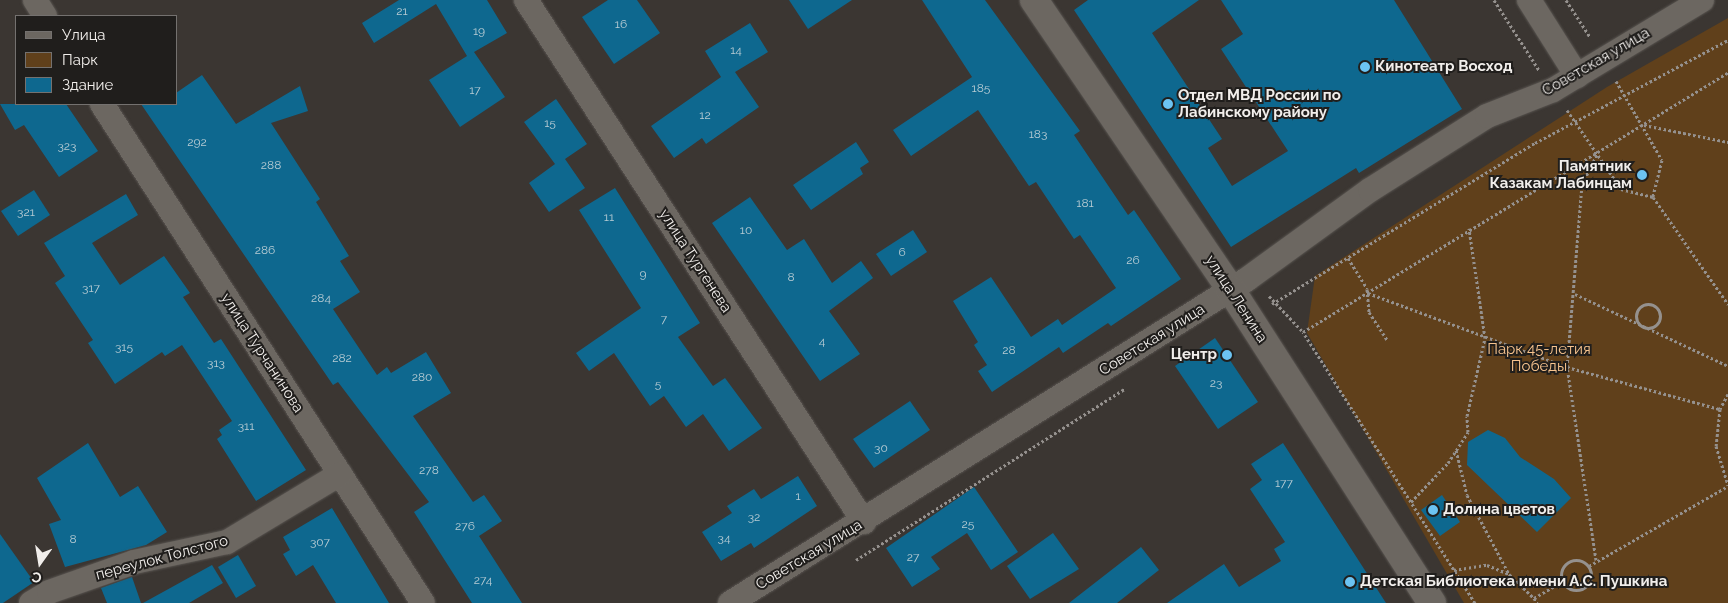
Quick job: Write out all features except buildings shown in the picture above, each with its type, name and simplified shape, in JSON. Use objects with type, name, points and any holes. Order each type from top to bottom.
[{"type":"street","points":[[35,0],[44,15]]},
{"type":"street","name":"улица Тургенева","points":[[526,0],[864,522]]},
{"type":"street","name":"улица Ленина","points":[[1034,0],[1231,290],[1432,603]]},
{"type":"street","points":[[1529,0],[1578,76]]},
{"type":"street","name":"Советская улица","points":[[730,603],[864,522],[1231,290],[1370,190],[1472,126],[1553,90],[1702,0]]},
{"type":"street","name":"улица Турчанинова","points":[[103,105],[423,603]]},
{"type":"street","name":"переулок Толстого","points":[[31,603],[49,592],[134,562],[227,542],[340,474]]},
{"type":"path","points":[[1494,0],[1553,90],[1622,189],[1653,197],[1728,304]]},
{"type":"path","points":[[1566,0],[1604,60],[1662,160],[1653,197]]},
{"type":"path","points":[[1626,98],[1728,40]]},
{"type":"path","points":[[1475,603],[1303,332],[1469,228],[1597,154],[1728,73]]},
{"type":"path","points":[[1643,125],[1728,142]]},
{"type":"path","points":[[1596,560],[1568,366],[1582,184],[1597,154]]},
{"type":"path","points":[[1411,502],[1456,450],[1468,432],[1467,416],[1485,338],[1469,228]]},
{"type":"path","points":[[1348,258],[1368,293],[1368,312],[1387,340]]},
{"type":"path","points":[[1368,293],[1485,338],[1568,366],[1720,410]]},
{"type":"path","points":[[1575,294],[1728,366]]},
{"type":"path","points":[[1648,304],[1658,309],[1660,317],[1657,324],[1645,327],[1637,316],[1648,304]]},
{"type":"path","points":[[1589,566],[1596,560],[1728,486],[1716,446],[1720,410],[1728,394]]},
{"type":"path","points":[[1456,450],[1468,495],[1509,574],[1537,603]]},
{"type":"path","points":[[1534,598],[1563,581],[1567,563],[1581,560],[1589,566],[1591,576],[1584,588],[1570,588],[1563,581]]},
{"type":"path","points":[[1454,570],[1487,565],[1509,574]]},
{"type":"green space","name":"Парк 45-летия Победы","points":[[1728,18],[1728,603],[1464,603],[1307,333],[1315,276],[1607,87]]},
{"type":"place","name":"Кинотеатр Восход","points":[[1365,67]]},
{"type":"place","name":"Отдел МВД России по Лабинскому району","points":[[1168,104]]},
{"type":"place","name":"Памятник Казакам Лабинцам","points":[[1642,175]]},
{"type":"place","name":"Центр","points":[[1227,355]]},
{"type":"place","name":"Долина цветов","points":[[1433,510]]},
{"type":"place","name":"Детская Библиотека имени А.С. Пушкина","points":[[1350,582]]}]
